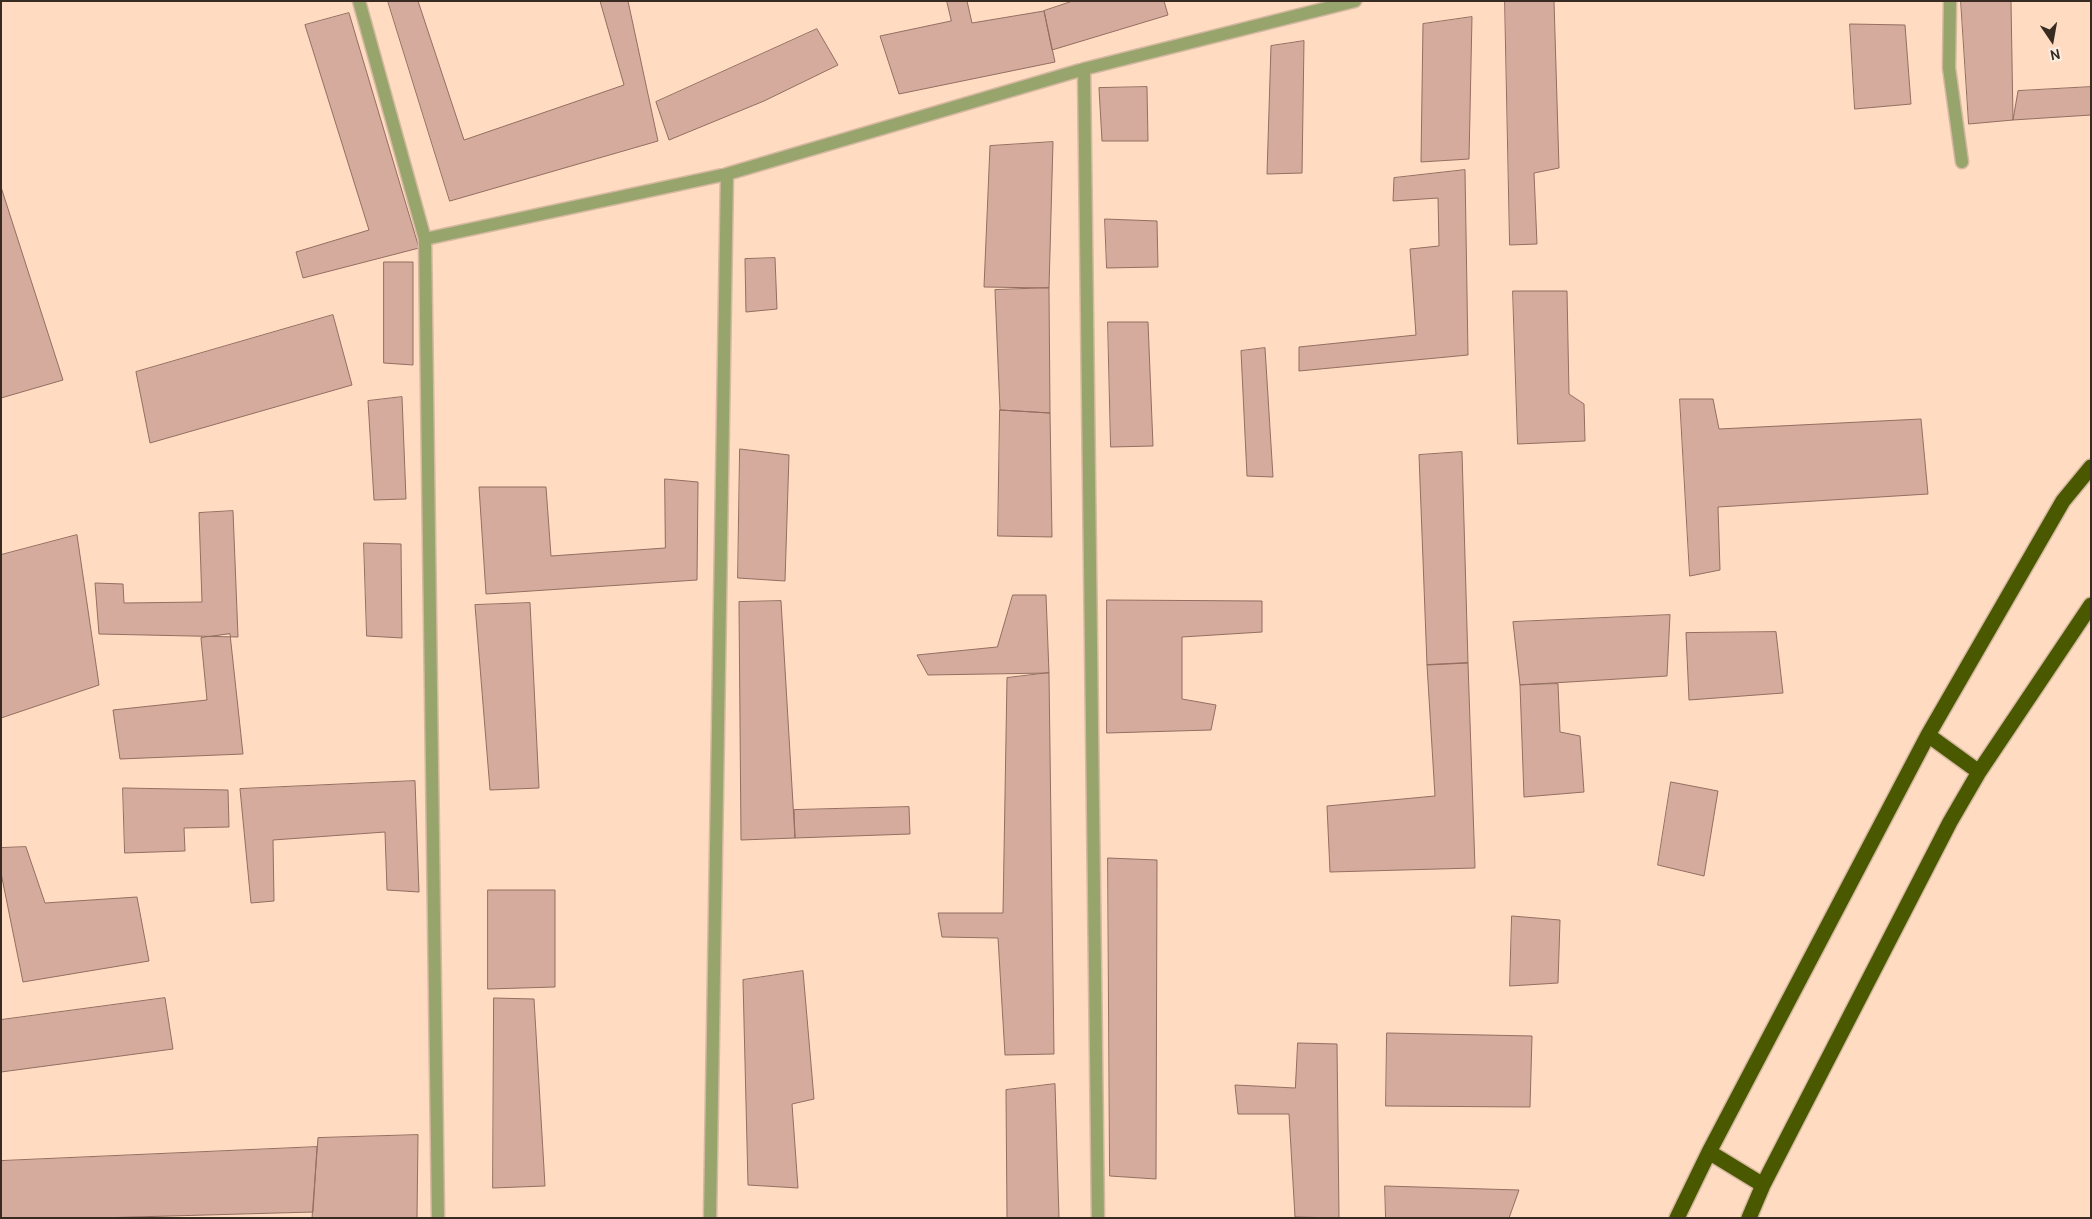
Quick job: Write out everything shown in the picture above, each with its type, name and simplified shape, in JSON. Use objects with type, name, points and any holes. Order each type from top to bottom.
[{"type":"highway","points":[[1677,1218],[1709,1152],[1928,735],[2063,501],[2091,467]]},
{"type":"highway","points":[[1749,1218],[1763,1186],[1950,822],[1978,772],[2091,605]]},
{"type":"highway","points":[[1928,735],[1978,772]]},
{"type":"highway","points":[[1709,1152],[1763,1186]]},
{"type":"street","points":[[359,1],[425,239],[438,1218]]},
{"type":"street","points":[[425,239],[727,174],[1084,69],[1355,1]]},
{"type":"street","points":[[1950,1],[1949,68],[1962,162]]},
{"type":"street","points":[[1084,69],[1098,1218]]},
{"type":"street","points":[[710,1218],[727,174]]},
{"type":"building","points":[[388,1],[418,1],[464,140],[624,85],[600,1],[628,1],[658,141],[450,201]]},
{"type":"building","points":[[947,1],[967,1],[972,23],[1044,11],[1055,62],[899,94],[880,36],[951,21]]},
{"type":"building","points":[[1073,1],[1164,1],[1168,15],[1052,50],[1044,11]]},
{"type":"building","points":[[1505,1],[1554,1],[1559,168],[1534,173],[1537,244],[1510,245]]},
{"type":"building","points":[[1961,1],[2011,1],[2013,120],[1969,124]]},
{"type":"building","points":[[349,13],[419,248],[303,278],[296,252],[369,230],[305,25]]},
{"type":"building","points":[[1472,17],[1469,159],[1421,162],[1423,24]]},
{"type":"building","points":[[1850,24],[1905,25],[1911,104],[1855,109]]},
{"type":"building","points":[[817,29],[838,65],[764,101],[669,140],[656,102]]},
{"type":"building","points":[[1304,41],[1302,173],[1267,174],[1271,46]]},
{"type":"building","points":[[1147,87],[1148,141],[1102,141],[1099,88]]},
{"type":"building","points":[[2091,87],[2091,115],[2013,120],[2018,91]]},
{"type":"building","points":[[1053,142],[1049,288],[984,287],[990,146]]},
{"type":"building","points":[[1465,170],[1468,355],[1299,371],[1299,347],[1416,335],[1410,249],[1439,246],[1438,198],[1393,201],[1394,178]]},
{"type":"building","points":[[1,187],[63,380],[1,398]]},
{"type":"building","points":[[1105,219],[1157,221],[1158,267],[1107,268]]},
{"type":"building","points":[[775,258],[777,309],[746,312],[745,259]]},
{"type":"building","points":[[384,262],[413,262],[413,365],[384,363]]},
{"type":"building","points":[[1049,288],[1050,413],[1000,410],[995,290]]},
{"type":"building","points":[[1513,291],[1567,291],[1569,394],[1584,404],[1585,441],[1518,444]]},
{"type":"building","points":[[333,315],[352,385],[150,443],[136,372]]},
{"type":"building","points":[[1108,322],[1148,322],[1153,446],[1111,447]]},
{"type":"building","points":[[1265,348],[1273,477],[1247,476],[1241,351]]},
{"type":"building","points":[[402,397],[406,499],[374,500],[368,401]]},
{"type":"building","points":[[1680,399],[1713,399],[1719,429],[1921,419],[1928,494],[1718,507],[1720,570],[1690,576]]},
{"type":"building","points":[[1000,410],[1050,413],[1052,537],[998,536]]},
{"type":"building","points":[[740,449],[789,455],[785,581],[738,578]]},
{"type":"building","points":[[1462,452],[1468,663],[1427,665],[1419,455]]},
{"type":"building","points":[[665,479],[698,482],[697,580],[486,594],[479,487],[546,487],[551,556],[665,548]]},
{"type":"building","points":[[233,511],[238,637],[99,634],[95,583],[123,584],[124,603],[202,602],[199,513]]},
{"type":"building","points":[[77,535],[99,685],[1,718],[1,555]]},
{"type":"building","points":[[364,543],[401,544],[402,638],[367,636]]},
{"type":"building","points":[[1013,595],[1046,595],[1049,673],[928,675],[917,655],[997,647]]},
{"type":"building","points":[[1107,600],[1262,601],[1262,632],[1182,637],[1182,699],[1216,705],[1211,730],[1107,733]]},
{"type":"building","points":[[781,601],[795,838],[741,840],[739,602]]},
{"type":"building","points":[[530,603],[539,788],[490,790],[475,605]]},
{"type":"building","points":[[1670,615],[1667,676],[1520,685],[1513,622]]},
{"type":"building","points":[[1776,632],[1783,693],[1689,700],[1686,633]]},
{"type":"building","points":[[230,634],[243,754],[120,759],[113,710],[207,700],[201,638]]},
{"type":"building","points":[[1468,663],[1475,868],[1330,872],[1327,806],[1435,796],[1427,665]]},
{"type":"building","points":[[1049,673],[1054,1054],[1005,1055],[998,938],[942,937],[938,913],[1003,913],[1007,678]]},
{"type":"building","points":[[1558,684],[1560,732],[1580,736],[1584,792],[1524,797],[1520,685]]},
{"type":"building","points":[[415,781],[419,892],[387,890],[385,832],[273,840],[274,901],[251,903],[240,789]]},
{"type":"building","points":[[1671,782],[1718,791],[1704,876],[1658,865]]},
{"type":"building","points":[[123,788],[228,790],[229,827],[184,828],[185,851],[125,853]]},
{"type":"building","points":[[909,807],[910,834],[795,838],[794,810]]},
{"type":"building","points":[[26,847],[45,903],[137,897],[149,961],[23,982],[1,873],[1,848]]},
{"type":"building","points":[[1108,858],[1157,860],[1156,1179],[1110,1176]]},
{"type":"building","points":[[488,890],[555,890],[555,987],[488,989]]},
{"type":"building","points":[[1512,916],[1560,920],[1558,983],[1510,986]]},
{"type":"building","points":[[803,971],[814,1099],[792,1104],[798,1188],[748,1185],[743,980]]},
{"type":"building","points":[[165,998],[173,1049],[1,1072],[1,1020]]},
{"type":"building","points":[[494,998],[534,999],[545,1186],[493,1188]]},
{"type":"building","points":[[1387,1033],[1532,1036],[1530,1107],[1386,1106]]},
{"type":"building","points":[[1298,1043],[1337,1044],[1339,1218],[1295,1217],[1289,1114],[1238,1114],[1235,1085],[1295,1088]]},
{"type":"building","points":[[1055,1084],[1059,1218],[1007,1218],[1006,1090]]},
{"type":"building","points":[[418,1135],[417,1218],[312,1218],[318,1138]]},
{"type":"building","points":[[317,1147],[313,1212],[98,1218],[1,1218],[1,1161]]},
{"type":"building","points":[[1385,1186],[1519,1190],[1509,1218],[1386,1218]]}]
